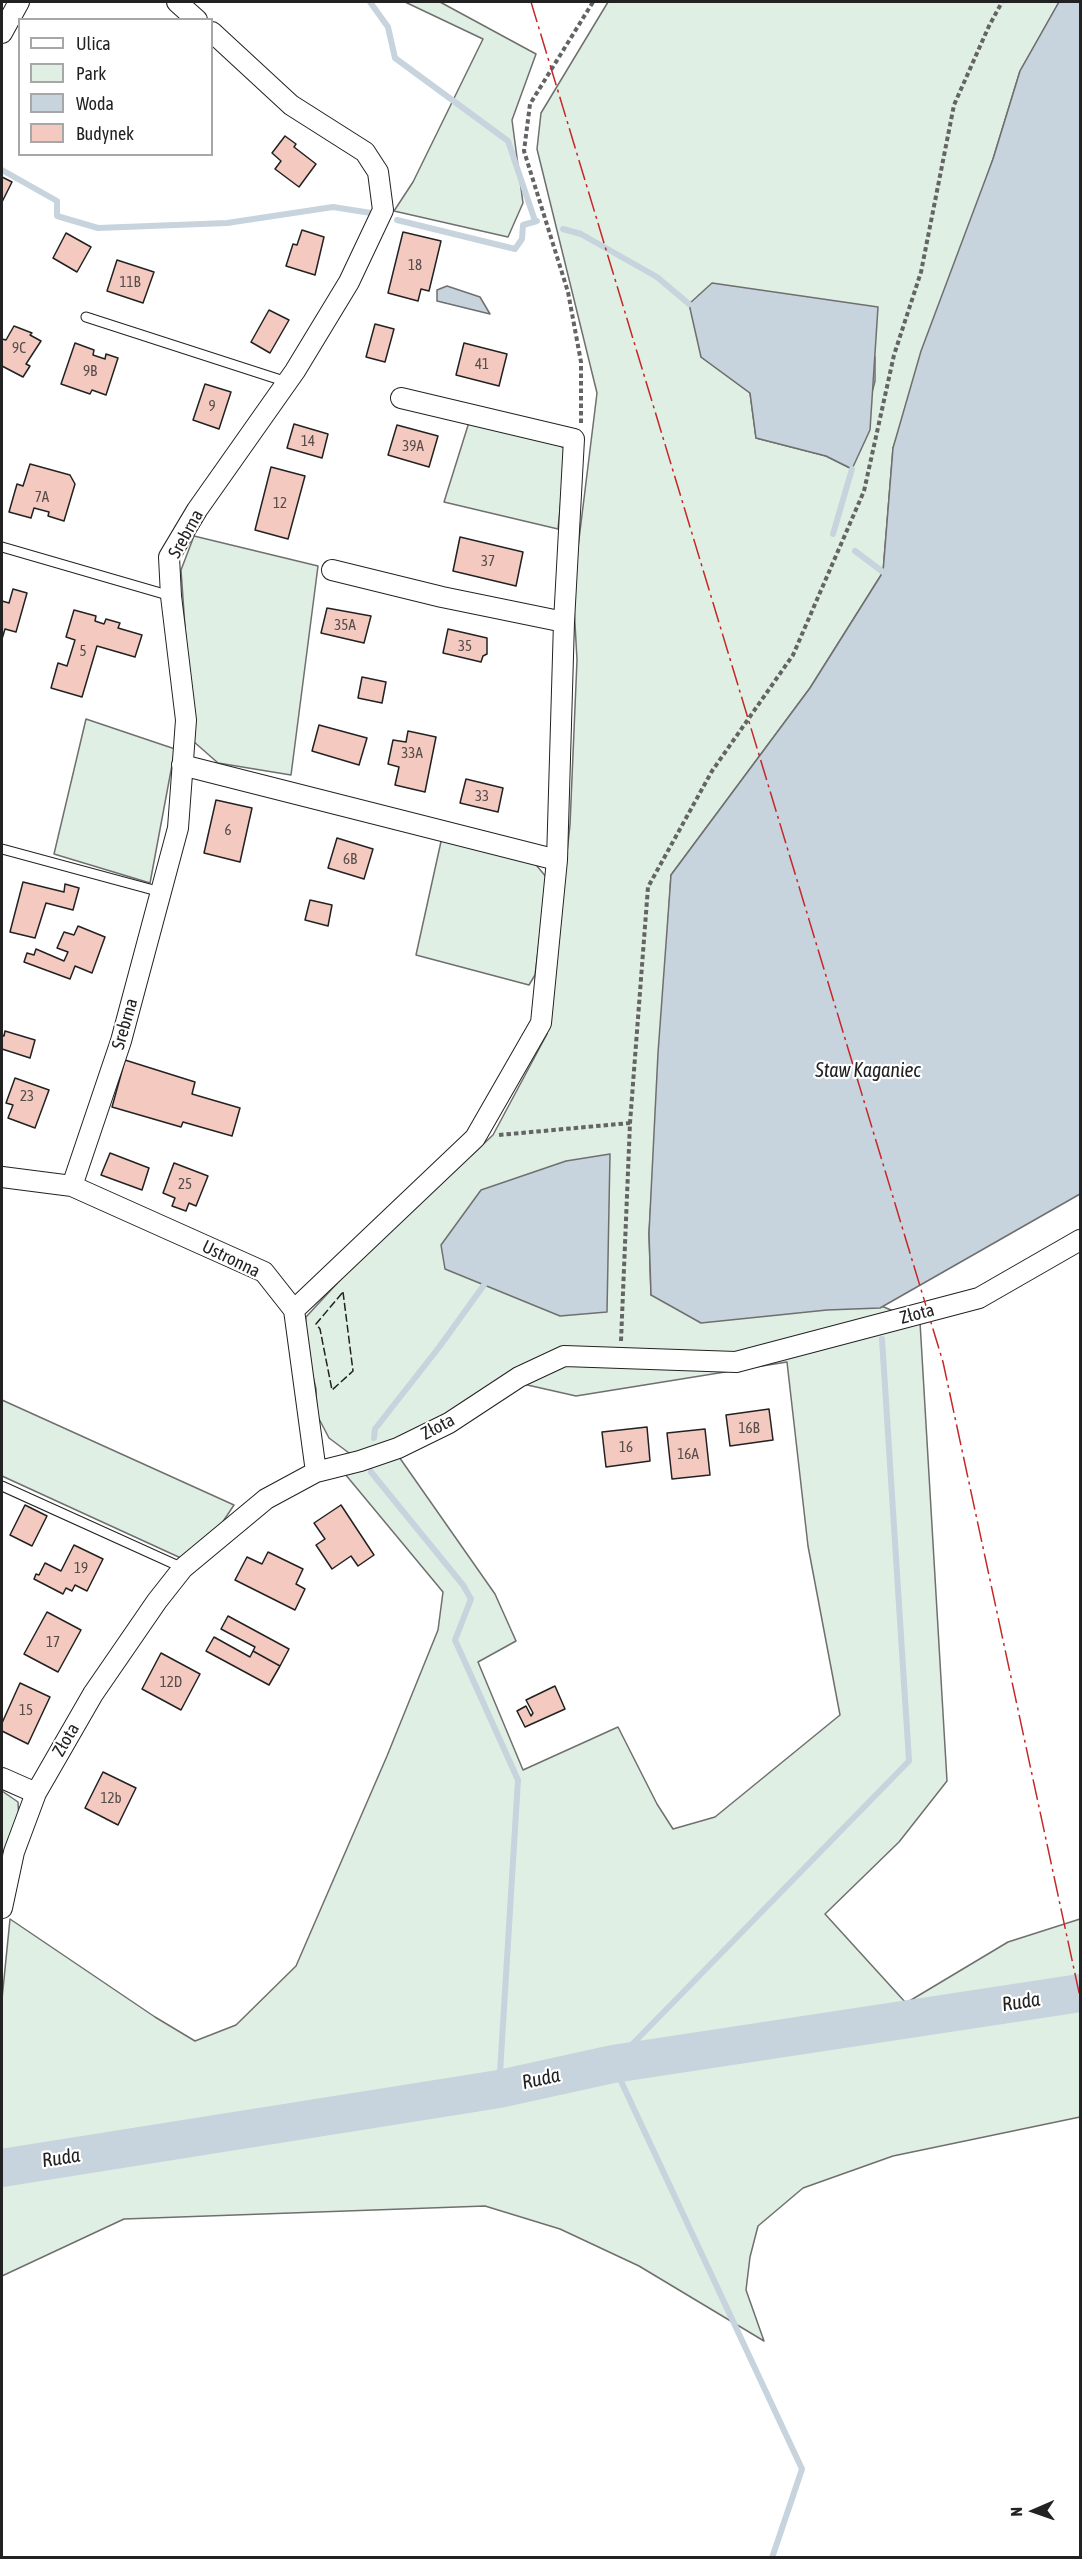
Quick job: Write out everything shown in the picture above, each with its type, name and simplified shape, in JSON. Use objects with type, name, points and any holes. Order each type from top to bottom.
[{"type":"street","points":[[2,33],[19,2]]},
{"type":"street","points":[[177,2],[195,18]]},
{"type":"street","name":"Srebrna","points":[[72,1186],[121,1041],[178,828],[186,720],[171,596],[169,556],[197,510],[287,382],[349,282],[383,210],[378,172],[365,152],[291,105],[213,33]]},
{"type":"street","points":[[316,1472],[294,1310],[475,1138],[541,1023],[557,860],[564,622],[574,439],[401,398]]},
{"type":"street","points":[[332,570],[442,597],[564,622]]},
{"type":"street","points":[[182,765],[557,860]]},
{"type":"street","name":"Ustronna","points":[[2,1177],[72,1186],[264,1272],[294,1310]]},
{"type":"street","name":"Złota","points":[[2,1908],[14,1852],[36,1793],[93,1694],[157,1601],[183,1568],[266,1500],[316,1472],[398,1448],[449,1423],[519,1377],[564,1356],[621,1356],[736,1362],[979,1298],[1080,1239]]},
{"type":"street","points":[[2,1778],[36,1793]]},
{"type":"lane","points":[[86,317],[287,382]]},
{"type":"lane","points":[[2,547],[171,596]]},
{"type":"lane","points":[[2,849],[161,892]]},
{"type":"lane","points":[[2,1486],[183,1568]]},
{"type":"path","points":[[574,439],[581,432],[581,362],[568,291],[524,151],[530,104],[593,2]]},
{"type":"path","points":[[621,1356],[630,1123],[648,886],[711,771],[793,655],[864,490],[894,355],[921,272],[954,105],[1002,2]]},
{"type":"path","points":[[475,1138],[630,1123]]},
{"type":"green space","points":[[405,2],[440,2],[536,54],[512,120],[523,203],[508,237],[394,211],[413,182],[483,39]]},
{"type":"green space","points":[[608,2],[1059,2],[1020,71],[993,159],[893,448],[883,572],[810,688],[671,875],[649,1234],[651,1295],[879,1305],[920,1322],[947,1781],[899,1842],[825,1914],[906,2003],[1008,1942],[1080,1919],[1080,2117],[893,2156],[803,2188],[758,2226],[750,2257],[746,2290],[764,2341],[639,2266],[560,2229],[485,2206],[124,2219],[2,2276],[2,1999],[10,1919],[155,2017],[195,2041],[236,2025],[296,1966],[387,1756],[438,1630],[443,1592],[345,1474],[397,1454],[495,1594],[516,1641],[478,1662],[523,1770],[618,1727],[657,1804],[673,1829],[715,1817],[840,1715],[808,1546],[787,1362],[576,1396],[523,1384],[399,1439],[360,1453],[349,1453],[329,1438],[317,1415],[316,1389],[304,1339],[306,1317],[354,1265],[493,1135],[547,1034],[570,825],[577,660],[573,588],[597,393],[537,149],[541,113]],"holes":[[[701,357],[875,357],[875,381],[852,469],[826,456],[756,438],[750,393]]]},
{"type":"green space","points":[[470,419],[554,441],[566,450],[558,529],[444,502]]},
{"type":"green space","points":[[194,536],[318,566],[291,775],[218,763],[193,741],[181,570]]},
{"type":"green space","points":[[86,719],[175,749],[150,883],[54,854]]},
{"type":"green space","points":[[442,837],[532,860],[547,878],[535,975],[529,985],[416,955]]},
{"type":"green space","points":[[2,1400],[234,1505],[218,1529],[183,1559],[2,1476]]},
{"type":"green space","points":[[2,1791],[18,1802],[19,1820],[2,1868]]},
{"type":"water","name":"Staw Kaganiec","points":[[1059,2],[1080,2],[1080,1194],[880,1308],[827,1310],[701,1323],[651,1295],[649,1233],[658,1053],[671,875],[810,688],[883,572],[893,448],[921,351],[993,159],[1020,71]]},
{"type":"water","points":[[712,283],[878,307],[870,430],[852,469],[826,456],[756,438],[750,393],[701,357],[689,304]]},
{"type":"water","points":[[447,286],[480,297],[490,314],[437,301],[437,290]]},
{"type":"water","points":[[610,1154],[607,1312],[560,1316],[445,1269],[441,1245],[481,1190],[566,1161]]},
{"type":"building","points":[[285,136],[296,144],[294,147],[316,164],[299,187],[275,169],[281,161],[272,153]]},
{"type":"building","points":[[2,177],[12,182],[2,202]]},
{"type":"building","points":[[302,230],[324,237],[315,275],[286,266],[293,244],[297,245]]},
{"type":"building","points":[[403,232],[441,241],[429,291],[421,289],[418,301],[388,293]]},
{"type":"building","points":[[66,233],[91,247],[77,272],[53,258]]},
{"type":"building","points":[[117,260],[154,272],[143,303],[107,291]]},
{"type":"building","points":[[269,310],[289,320],[270,353],[251,342]]},
{"type":"building","points":[[375,324],[394,329],[385,362],[366,357]]},
{"type":"building","points":[[14,326],[32,333],[30,335],[41,341],[26,364],[30,366],[23,377],[2,366],[2,339],[6,340]]},
{"type":"building","points":[[75,343],[94,350],[93,355],[105,359],[106,354],[118,358],[106,395],[92,390],[90,394],[61,384]]},
{"type":"building","points":[[464,343],[507,354],[499,386],[456,375]]},
{"type":"building","points":[[205,384],[231,392],[219,429],[193,420]]},
{"type":"building","points":[[294,424],[328,434],[322,458],[287,448]]},
{"type":"building","points":[[397,425],[438,436],[429,467],[388,455]]},
{"type":"building","points":[[30,464],[70,475],[75,484],[64,521],[48,516],[49,512],[34,508],[31,518],[9,512],[17,484],[23,486]]},
{"type":"building","points":[[271,467],[305,476],[288,539],[255,530]]},
{"type":"building","points":[[460,537],[523,552],[516,586],[453,571]]},
{"type":"building","points":[[13,589],[27,593],[16,632],[5,629],[2,639],[2,601],[9,603]]},
{"type":"building","points":[[327,608],[371,616],[364,643],[321,633]]},
{"type":"building","points":[[74,610],[96,616],[95,621],[104,624],[106,619],[120,623],[118,628],[142,635],[135,657],[97,646],[82,697],[51,688],[58,663],[67,666],[75,640],[66,637]]},
{"type":"building","points":[[448,629],[487,638],[487,654],[483,656],[481,662],[443,653]]},
{"type":"building","points":[[362,677],[386,682],[382,703],[358,698]]},
{"type":"building","points":[[319,725],[367,738],[359,765],[312,751]]},
{"type":"building","points":[[408,731],[436,737],[425,792],[395,785],[399,767],[388,764],[393,740],[406,742]]},
{"type":"building","points":[[466,779],[503,788],[498,812],[460,803]]},
{"type":"building","points":[[216,800],[252,808],[240,862],[204,853]]},
{"type":"building","points":[[337,838],[373,849],[364,879],[328,868]]},
{"type":"building","points":[[23,882],[64,892],[65,884],[79,888],[73,910],[46,903],[35,938],[10,932]]},
{"type":"building","points":[[310,900],[332,905],[328,926],[305,920]]},
{"type":"building","points":[[78,926],[105,937],[92,973],[75,966],[70,979],[24,962],[27,953],[34,955],[36,949],[64,961],[68,952],[57,948],[64,932],[74,935]]},
{"type":"building","points":[[5,1031],[35,1040],[30,1058],[2,1049],[2,1035],[4,1036]]},
{"type":"building","points":[[125,1060],[195,1082],[192,1094],[240,1108],[232,1136],[183,1122],[181,1127],[112,1107]]},
{"type":"building","points":[[15,1078],[49,1090],[35,1128],[8,1118],[13,1105],[6,1103]]},
{"type":"building","points":[[110,1153],[149,1168],[142,1190],[101,1175]]},
{"type":"building","points":[[174,1163],[208,1176],[196,1206],[189,1203],[186,1211],[172,1206],[175,1198],[163,1193]]},
{"type":"building","points":[[769,1409],[773,1440],[730,1446],[726,1415]]},
{"type":"building","points":[[647,1427],[650,1461],[606,1467],[602,1432]]},
{"type":"building","points":[[705,1429],[710,1475],[672,1479],[667,1433]]},
{"type":"building","points":[[25,1505],[47,1516],[32,1546],[10,1535]]},
{"type":"building","points":[[341,1505],[374,1555],[358,1566],[351,1556],[332,1569],[316,1545],[325,1539],[314,1523]]},
{"type":"building","points":[[74,1545],[103,1559],[87,1591],[75,1585],[72,1591],[66,1588],[63,1594],[34,1579],[36,1574],[39,1575],[45,1563],[61,1571]]},
{"type":"building","points":[[268,1552],[303,1569],[296,1584],[305,1589],[295,1610],[235,1580],[247,1557],[262,1564]]},
{"type":"building","points":[[47,1612],[81,1630],[58,1672],[24,1654]]},
{"type":"building","points":[[228,1616],[289,1649],[280,1666],[253,1651],[255,1647],[221,1629]]},
{"type":"building","points":[[214,1637],[250,1657],[253,1651],[280,1666],[269,1685],[206,1651]]},
{"type":"building","points":[[161,1653],[200,1674],[181,1710],[142,1689]]},
{"type":"building","points":[[20,1683],[50,1697],[28,1744],[2,1731],[2,1723]]},
{"type":"building","points":[[555,1686],[565,1709],[525,1727],[517,1711],[526,1706],[531,1716],[533,1713],[526,1700]]},
{"type":"building","points":[[103,1772],[136,1788],[118,1825],[85,1808]]},
{"type":"waterway","points":[[370,2],[388,27],[395,58],[508,141],[535,221]]},
{"type":"waterway","points":[[2,170],[57,201],[57,216],[98,228],[227,223],[333,207],[371,213]]},
{"type":"waterway","points":[[397,220],[515,249],[522,239],[523,225],[537,221]]},
{"type":"waterway","points":[[563,229],[581,234],[657,277],[689,304]]},
{"type":"waterway","points":[[833,534],[852,469]]},
{"type":"waterway","points":[[855,551],[883,572]]},
{"type":"waterway","points":[[374,1438],[375,1429],[484,1285]]},
{"type":"waterway","points":[[772,2558],[802,2469],[613,2064],[909,1761],[882,1339]]},
{"type":"waterway","points":[[371,1472],[463,1585],[471,1599],[455,1640],[518,1780],[499,2089]]},
{"type":"waterway","name":"Ruda","points":[[2,2168],[499,2089],[613,2064],[1080,1993]]},
{"type":"fence","points":[[343,1292],[353,1371],[332,1390],[320,1329],[316,1324],[343,1292]]},
{"type":"power","points":[[531,2],[943,1362],[1080,1997]]}]
